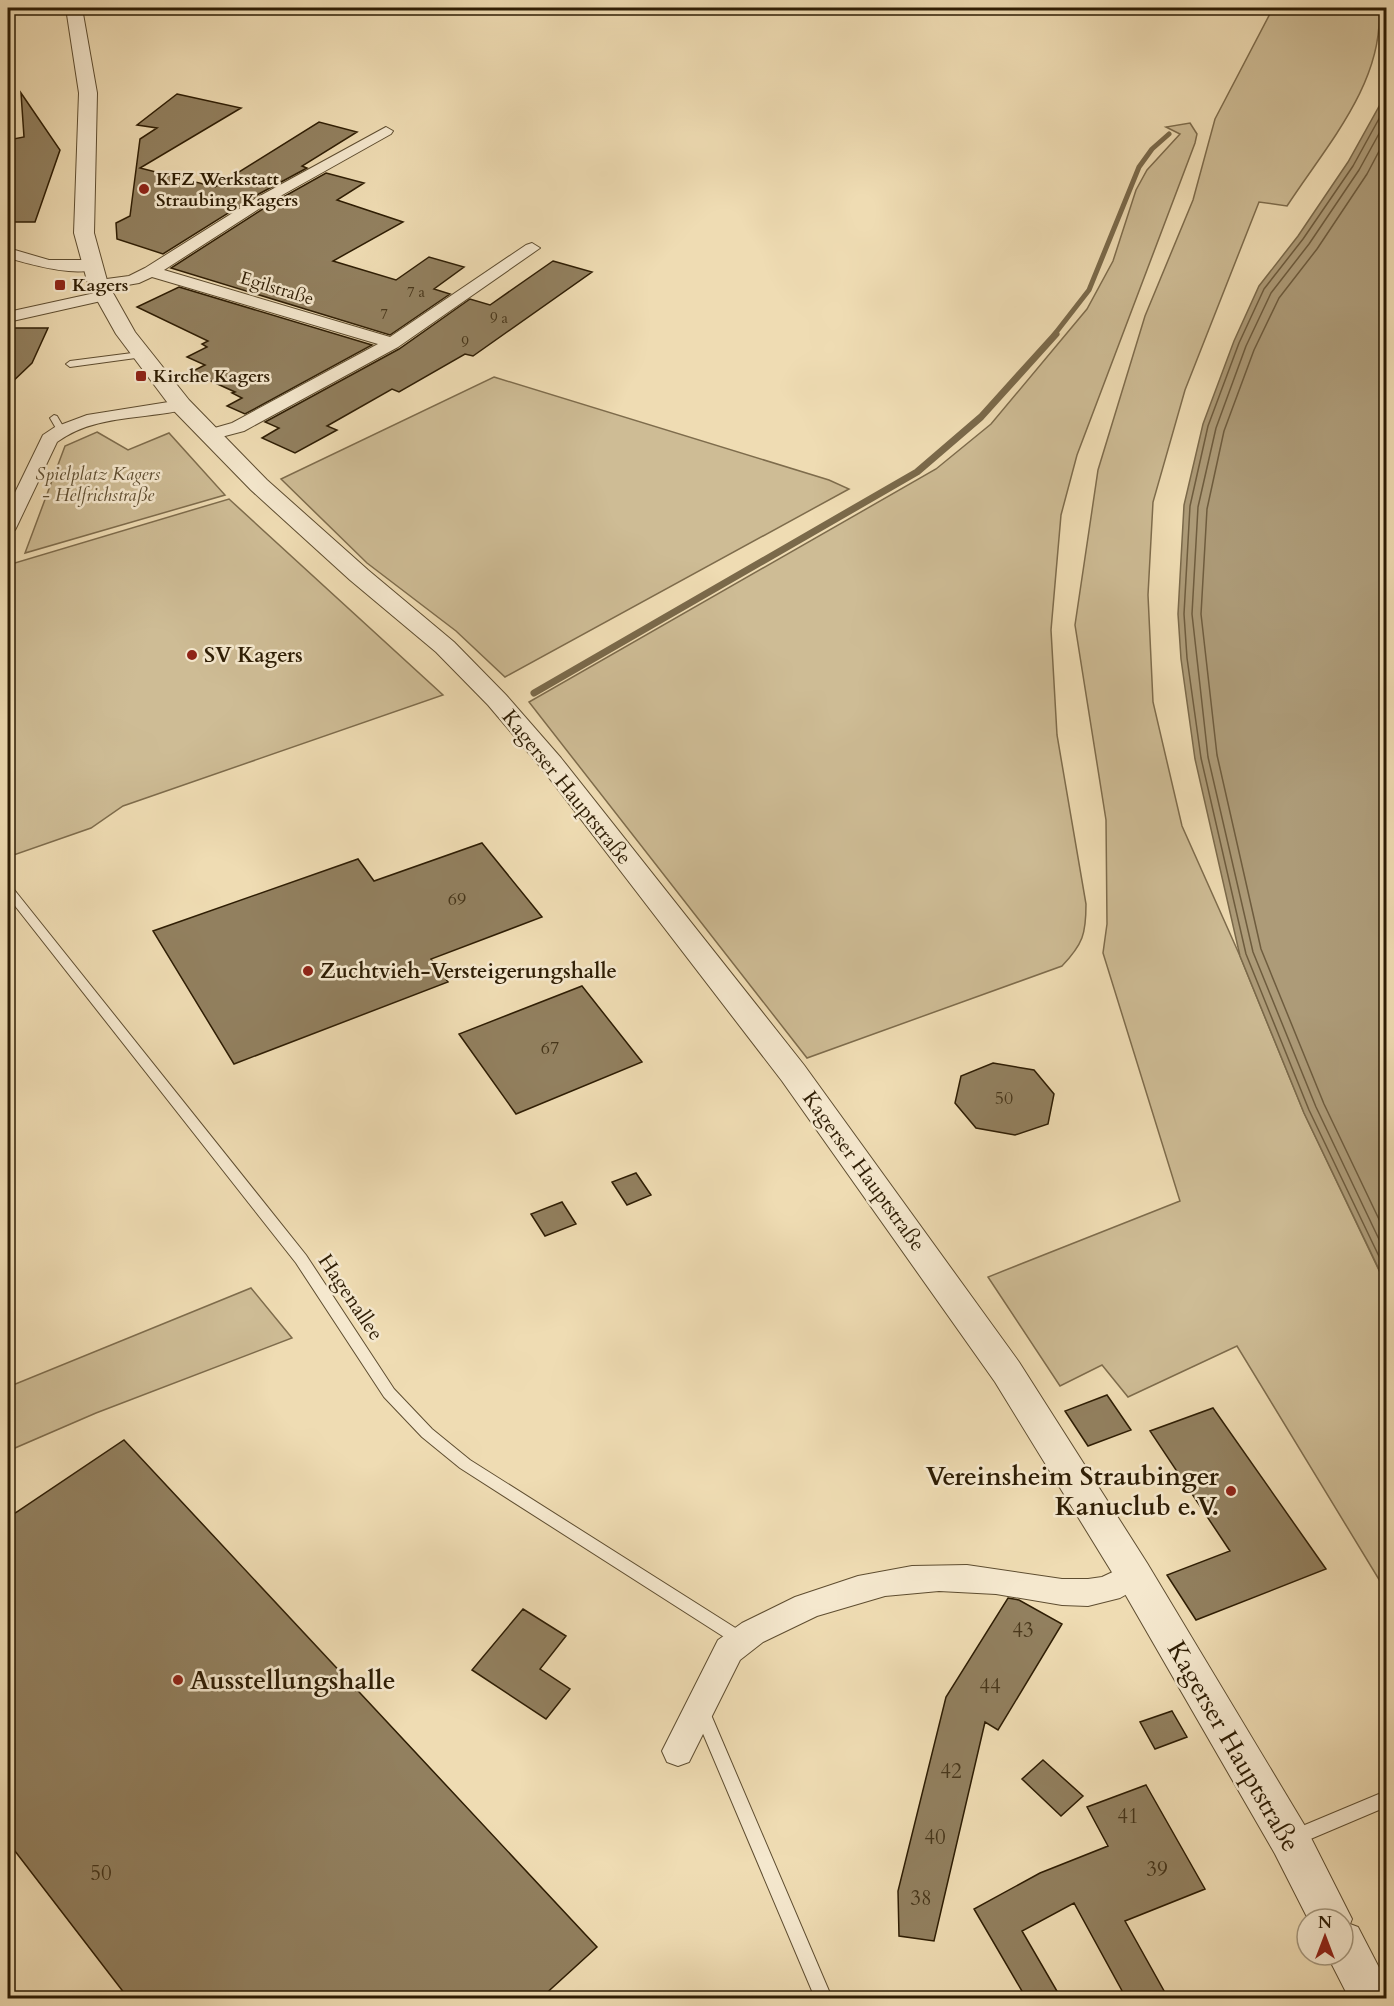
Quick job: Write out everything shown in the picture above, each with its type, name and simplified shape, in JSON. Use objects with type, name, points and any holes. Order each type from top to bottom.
[{"type":"street","name":"Kagerser Hauptstraße","points":[[74,8],[88,93],[84,233],[101,291],[140,355],[181,405],[259,484],[359,575],[445,647],[497,700],[552,764],[787,1065],[884,1197],[1007,1372],[1134,1575],[1290,1840],[1325,1907]]},
{"type":"street","points":[[8,317],[133,280],[263,200],[386,131]]},
{"type":"street","points":[[210,435],[238,427],[392,343],[532,248]]},
{"type":"street","points":[[8,253],[48,265],[92,265]]},
{"type":"street","name":"Egilstraße","points":[[151,271],[392,343]]},
{"type":"street","points":[[8,526],[57,423],[78,423],[181,405]]},
{"type":"street","points":[[678,1751],[699,1705],[729,1650],[740,1639],[819,1600],[870,1584],[926,1576],[995,1580],[1067,1592],[1102,1591],[1134,1575]]},
{"type":"street","points":[[1355,1965],[1372,1998]]},
{"type":"lane","points":[[70,364],[140,355]]},
{"type":"lane","name":"Hagenallee","points":[[8,890],[301,1259],[389,1392],[427,1433],[465,1464],[740,1639]]},
{"type":"lane","points":[[699,1705],[824,1998]]},
{"type":"lane","points":[[1290,1840],[1386,1799]]},
{"type":"green space","points":[[1273,8],[1379,8],[1378,36],[1372,62],[1350,113],[1287,206],[1259,202],[1185,390],[1153,502],[1148,595],[1153,702],[1182,826],[1240,956],[1304,1113],[1386,1285],[1386,1591],[1237,1346],[1128,1397],[1102,1365],[1060,1386],[988,1277],[1180,1201],[1103,953],[1107,924],[1106,820],[1075,625],[1098,470],[1145,316],[1193,200],[1215,119]]},
{"type":"green space","points":[[1190,123],[1197,134],[1195,143],[1077,455],[1061,515],[1051,630],[1057,735],[1086,904],[1082,938],[1075,951],[1062,966],[807,1058],[529,702],[936,469],[991,424],[1087,309],[1113,261],[1136,190],[1147,170],[1180,134],[1166,127]]},
{"type":"green space","points":[[494,377],[829,480],[849,489],[505,677],[456,631],[367,563],[281,479]]},
{"type":"green space","name":"Spielplatz Kagers - Helfrichstraße","points":[[97,432],[128,450],[169,433],[225,495],[25,553],[65,446]]},
{"type":"green space","name":"SV Kagers","points":[[229,499],[443,695],[123,806],[91,828],[8,857],[8,565]]},
{"type":"green space","points":[[251,1288],[292,1338],[96,1413],[8,1451],[8,1387]]},
{"type":"water","points":[[1386,94],[1386,1284],[1304,1113],[1240,956],[1195,759],[1181,659],[1178,614],[1184,505],[1203,424],[1234,341],[1259,286],[1298,236],[1348,162]]},
{"type":"building","points":[[21,93],[60,150],[35,222],[8,222],[8,140],[24,137]]},
{"type":"building","points":[[177,94],[241,108],[140,168],[215,187],[319,122],[357,132],[302,166],[307,168],[257,195],[163,254],[117,239],[116,223],[130,216],[140,139],[157,128],[137,125]]},
{"type":"building","points":[[326,173],[364,183],[337,200],[403,222],[333,261],[396,280],[429,257],[464,267],[434,289],[450,294],[390,335],[171,268],[269,205]]},
{"type":"building","points":[[553,261],[592,272],[473,356],[465,354],[399,392],[392,389],[327,426],[337,430],[295,453],[262,438],[279,428],[265,422],[399,349],[470,299],[490,305]]},
{"type":"building","points":[[179,287],[372,345],[245,414],[227,406],[242,398],[232,393],[235,392],[191,372],[205,365],[187,357],[207,347],[202,344],[208,341],[137,307]]},
{"type":"building","points":[[8,328],[48,328],[32,363],[8,386]]},
{"type":"building","name":"Zuchtvieh-Versteigerungshalle","points":[[482,843],[542,917],[431,959],[448,982],[234,1064],[153,931],[358,859],[374,881]]},
{"type":"building","points":[[582,986],[642,1062],[516,1114],[459,1034]]},
{"type":"building","points":[[993,1063],[1034,1070],[1054,1094],[1048,1124],[1015,1135],[976,1128],[955,1103],[961,1076]]},
{"type":"building","points":[[636,1173],[651,1195],[627,1205],[612,1182]]},
{"type":"building","points":[[562,1202],[576,1224],[545,1236],[531,1214]]},
{"type":"building","points":[[1107,1395],[1131,1430],[1088,1446],[1065,1411]]},
{"type":"building","name":"Vereinsheim Straubinger Kanuclub e.V.","points":[[1213,1408],[1326,1569],[1196,1620],[1167,1575],[1230,1551],[1150,1431]]},
{"type":"building","name":"Ausstellungshalle","points":[[124,1440],[597,1947],[541,1998],[128,1998],[8,1842],[8,1518]]},
{"type":"building","points":[[1008,1598],[1019,1600],[1062,1624],[998,1730],[985,1722],[934,1941],[899,1936],[898,1891],[946,1697]]},
{"type":"building","points":[[523,1609],[566,1636],[540,1669],[570,1689],[546,1719],[472,1670]]},
{"type":"building","points":[[1172,1711],[1187,1737],[1155,1749],[1140,1722]]},
{"type":"building","points":[[1043,1760],[1083,1796],[1061,1816],[1022,1779]]},
{"type":"building","points":[[1146,1785],[1205,1889],[1125,1921],[1168,1998],[1126,1998],[1074,1903],[1022,1931],[1061,1998],[1026,1998],[974,1909],[1040,1873],[1108,1846],[1087,1807]]},
{"type":"waterway","points":[[1054,335],[1089,290],[1139,167],[1152,149],[1169,134]]},
{"type":"waterway","points":[[534,693],[917,472],[981,417],[1056,334]]},
{"type":"place","name":"KFZ Werkstatt Straubing Kagers","points":[[144,189]]},
{"type":"place","name":"Kagers","points":[[60,285]]},
{"type":"place","name":"Kirche Kagers","points":[[141,376]]},
{"type":"place","name":"SV Kagers","points":[[192,655]]},
{"type":"place","name":"Zuchtvieh-Versteigerungshalle","points":[[308,971]]},
{"type":"place","name":"Vereinsheim Straubinger Kanuclub e.V.","points":[[1231,1491]]},
{"type":"place","name":"Ausstellungshalle","points":[[178,1680]]}]
